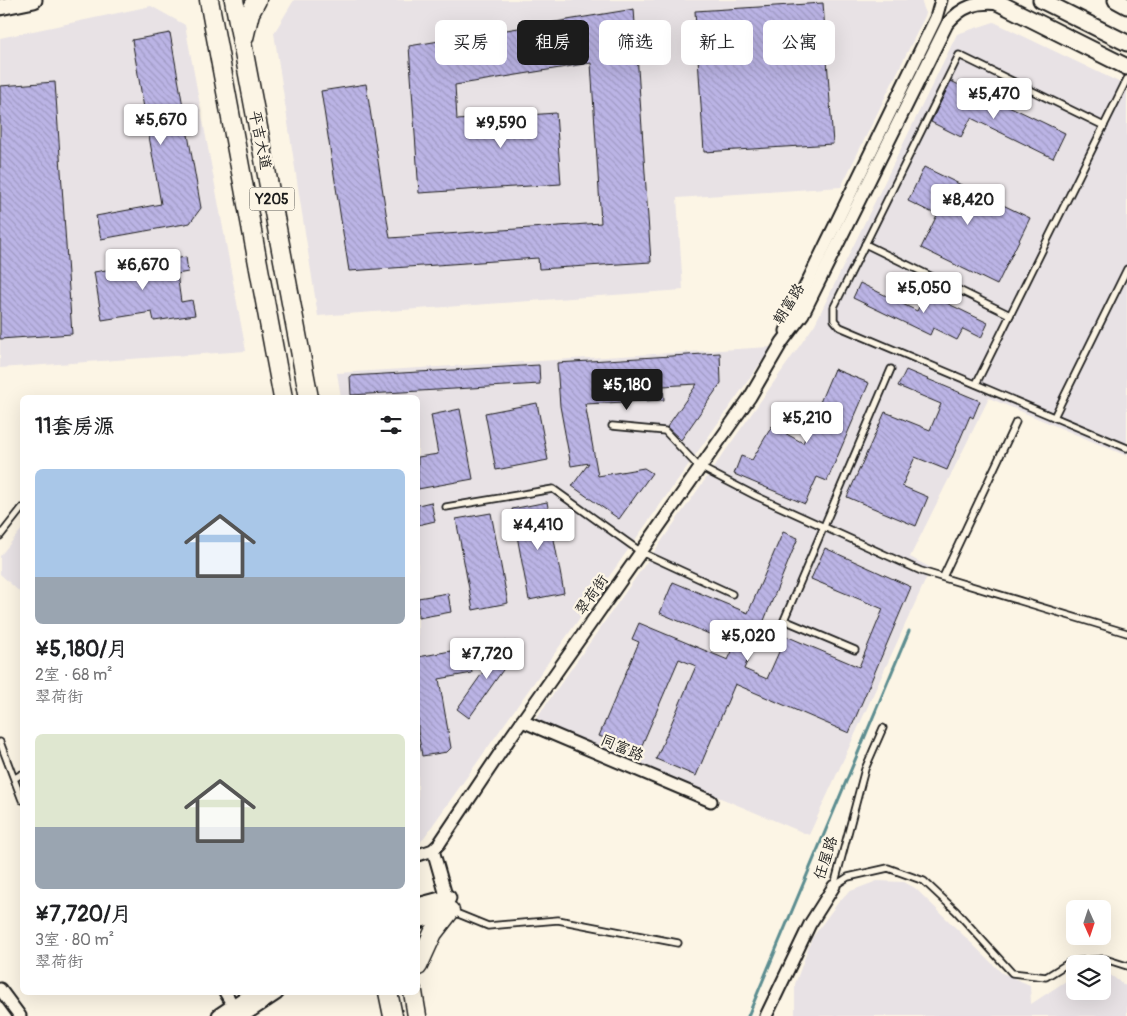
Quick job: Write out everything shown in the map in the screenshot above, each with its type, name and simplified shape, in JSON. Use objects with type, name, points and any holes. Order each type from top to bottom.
[{"type":"main road","points":[[0,7],[34,0]]},
{"type":"main road","points":[[196,0],[209,13],[213,22]]},
{"type":"main road","name":"平吉大道","points":[[209,0],[282,395]]},
{"type":"main road","name":"平吉大道","points":[[234,0],[308,395]]},
{"type":"main road","points":[[244,53],[245,27],[257,0]]},
{"type":"main road","points":[[1029,0],[1101,54]]},
{"type":"main road","points":[[1041,0],[1127,43]]},
{"type":"main road","points":[[1116,0],[1127,6]]},
{"type":"main road","points":[[998,2],[1127,67]]},
{"type":"main road","points":[[420,906],[449,904]]},
{"type":"main road","points":[[420,919],[449,904]]},
{"type":"main road","points":[[420,962],[449,904]]},
{"type":"main road","points":[[237,1012],[253,995]]},
{"type":"main road","points":[[220,1016],[237,1012],[270,995]]},
{"type":"main road","points":[[389,995],[393,1016]]},
{"type":"main road","points":[[413,995],[417,1016]]},
{"type":"street","name":"朝富路","points":[[782,342],[802,293],[936,18],[941,0]]},
{"type":"street","name":"朝富路","points":[[782,342],[812,298],[948,24],[963,8],[974,4],[998,2]]},
{"type":"street","name":"翠荷街","points":[[433,850],[750,397],[782,342]]},
{"type":"street","name":"同富路","points":[[522,721],[711,801]]},
{"type":"street","points":[[420,854],[433,850],[449,904]]},
{"type":"street","name":"任屋路","points":[[766,1016],[810,924],[834,886]]},
{"type":"street","points":[[0,989],[20,1016]]},
{"type":"street","points":[[226,995],[237,1012]]},
{"type":"lane","points":[[1104,126],[959,55],[834,307],[833,316],[836,324],[1127,448]]},
{"type":"lane","points":[[976,384],[1127,79]]},
{"type":"lane","points":[[865,244],[1010,315]]},
{"type":"lane","points":[[1054,417],[1127,269]]},
{"type":"lane","points":[[855,650],[784,620],[891,369]]},
{"type":"lane","points":[[943,577],[1016,422]]},
{"type":"lane","points":[[612,426],[665,431],[700,467],[920,571],[1127,633]]},
{"type":"lane","points":[[446,507],[552,489],[641,552],[732,594]]},
{"type":"lane","points":[[0,536],[20,511]]},
{"type":"lane","name":"任屋路","points":[[834,886],[865,769],[883,728]]},
{"type":"lane","points":[[0,742],[20,794]]},
{"type":"lane","points":[[15,778],[20,775]]},
{"type":"lane","points":[[834,886],[848,877],[888,868],[924,881],[956,911],[1012,973],[1046,977],[1070,962],[1105,959],[1127,966]]},
{"type":"lane","points":[[449,904],[488,926],[558,920],[678,943]]},
{"type":"shaded area","points":[[294,0],[921,0],[926,14],[841,187],[677,198],[683,290],[318,316],[274,33]]},
{"type":"shaded area","points":[[151,6],[185,25],[246,351],[0,368],[0,38]]},
{"type":"shaded area","points":[[994,22],[1127,86],[1127,456],[989,398],[910,557],[931,568],[809,835],[535,720],[815,324],[957,34]]},
{"type":"shaded area","points":[[772,347],[420,843],[420,395],[341,395],[337,373]]},
{"type":"shaded area","points":[[20,531],[20,592],[0,574],[0,556]]},
{"type":"shaded area","points":[[877,881],[904,882],[915,888],[1002,973],[1030,985],[1031,1004],[1066,981],[1066,1000],[1111,1000],[1111,975],[1127,987],[1127,1016],[795,1016],[795,984],[812,938],[848,892]]},
{"type":"building","points":[[823,3],[824,20],[763,20],[763,65],[827,65],[833,144],[704,152],[698,65],[753,65],[753,20],[696,20],[695,11]]},
{"type":"building","points":[[634,9],[635,20],[599,20],[599,65],[638,65],[651,262],[539,269],[538,258],[349,271],[321,91],[366,84],[390,238],[601,223],[591,63],[589,63],[589,20],[567,20]]},
{"type":"building","points":[[517,28],[517,65],[579,65],[455,85],[457,120],[556,113],[561,184],[419,193],[409,46],[435,42],[435,65],[507,65],[507,30]]},
{"type":"building","points":[[170,33],[201,208],[190,223],[101,239],[96,216],[161,204],[132,40]]},
{"type":"building","points":[[951,81],[991,101],[992,98],[1065,133],[1053,158],[971,118],[961,137],[931,122]]},
{"type":"building","points":[[55,82],[72,334],[0,339],[0,86]]},
{"type":"building","points":[[924,167],[1030,218],[997,285],[921,248],[937,215],[908,201]]},
{"type":"building","points":[[186,257],[188,272],[177,274],[181,302],[192,300],[195,315],[154,321],[152,312],[102,320],[94,272]]},
{"type":"building","points":[[860,283],[917,311],[926,293],[988,323],[981,338],[963,329],[957,340],[933,328],[930,335],[853,298]]},
{"type":"building","points":[[720,353],[721,383],[681,440],[667,427],[697,384],[663,386],[664,400],[585,404],[598,476],[644,468],[652,473],[619,519],[572,486],[589,463],[571,466],[560,406],[557,363]]},
{"type":"building","points":[[539,365],[540,384],[351,395],[350,376]]},
{"type":"building","points":[[834,369],[869,383],[827,481],[817,477],[805,504],[734,474],[741,456],[752,460],[772,426],[803,443]]},
{"type":"building","points":[[906,370],[980,401],[973,418],[970,416],[947,470],[915,457],[902,486],[928,497],[916,526],[847,497],[885,412],[930,430],[941,404],[898,386]]},
{"type":"building","points":[[537,403],[548,460],[496,470],[485,413]]},
{"type":"building","points":[[460,409],[473,479],[420,489],[420,457],[438,454],[431,415]]},
{"type":"building","points":[[431,502],[435,521],[420,525],[420,505]]},
{"type":"building","points":[[547,502],[564,593],[529,600],[512,509]]},
{"type":"building","points":[[491,513],[508,603],[473,610],[456,519]]},
{"type":"building","points":[[783,532],[798,538],[744,669],[767,679],[786,636],[859,667],[883,609],[811,579],[825,548],[911,587],[849,733],[735,684],[696,776],[656,759],[696,666],[679,659],[639,752],[599,736],[639,642],[632,639],[639,623],[728,660],[735,645],[660,613],[673,582],[748,613]]},
{"type":"building","points":[[448,593],[451,612],[420,618],[420,598]]},
{"type":"building","points":[[505,641],[517,650],[469,718],[457,709]]},
{"type":"building","points":[[467,648],[472,673],[439,679],[451,748],[447,752],[422,756],[420,744],[420,657]]},
{"type":"waterway","points":[[748,1016],[909,631]]}]
